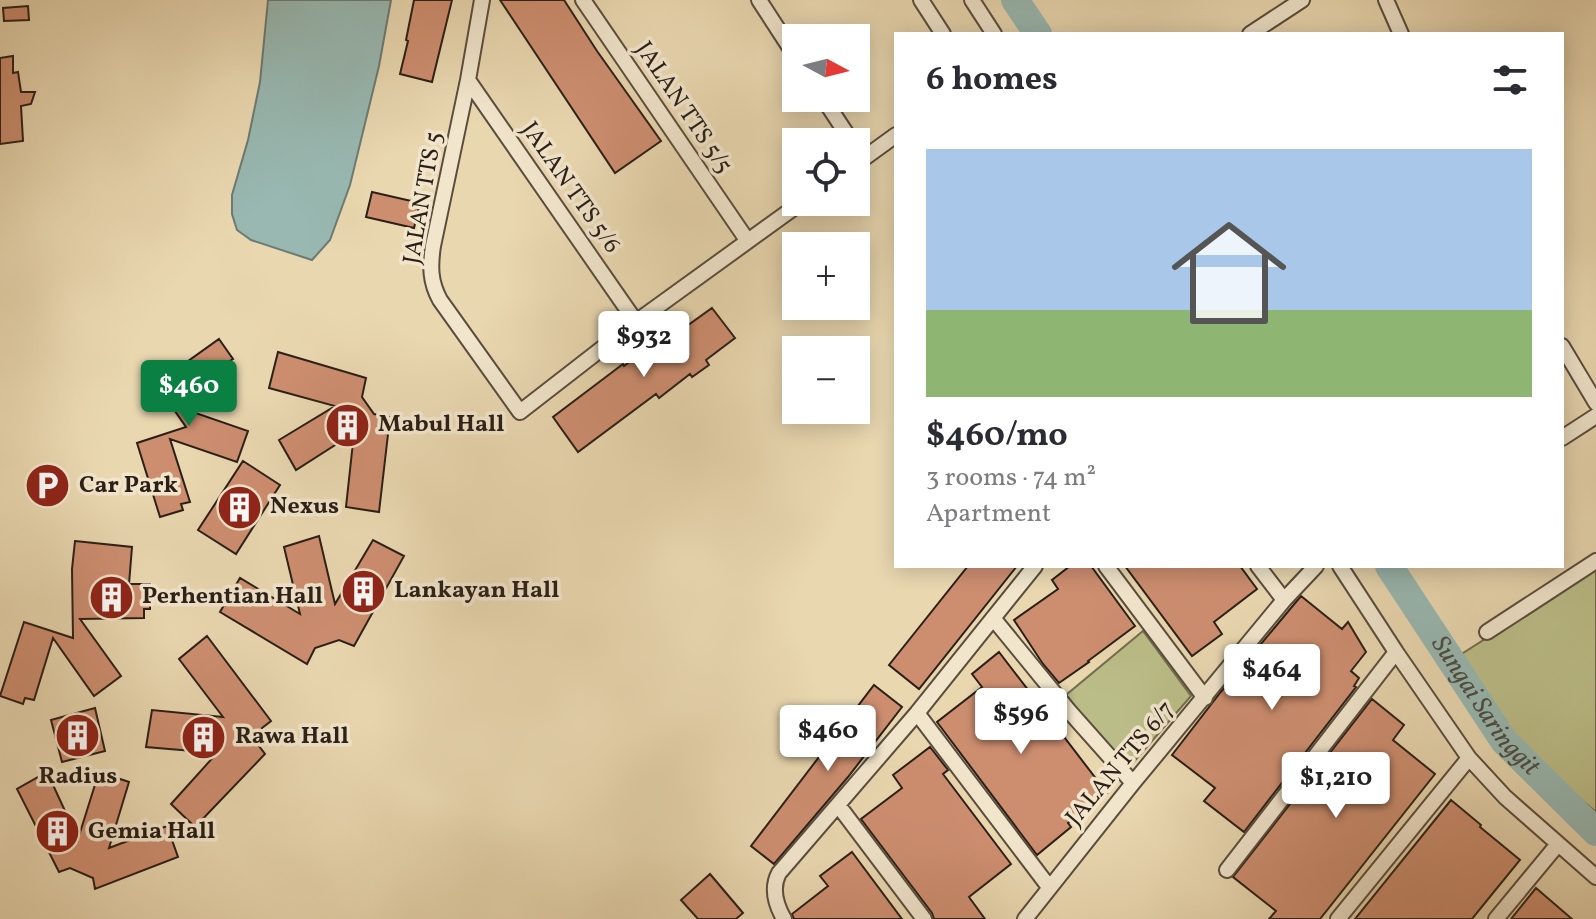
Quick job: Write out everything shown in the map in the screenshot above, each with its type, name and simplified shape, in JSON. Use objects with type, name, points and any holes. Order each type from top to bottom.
[{"type":"street","name":"JALAN TTS 5","points":[[482,0],[431,261],[432,281],[440,300],[520,412],[636,322],[782,216]]},
{"type":"street","name":"JALAN TTS 5/5","points":[[583,0],[747,240]]},
{"type":"street","points":[[759,0],[782,35]]},
{"type":"street","points":[[921,0],[942,32]]},
{"type":"street","points":[[972,0],[993,32]]},
{"type":"street","points":[[1253,32],[1302,0]]},
{"type":"street","points":[[1386,0],[1400,32]]},
{"type":"street","name":"JALAN TTS 5/6","points":[[468,80],[636,322]]},
{"type":"street","points":[[870,150],[894,136]]},
{"type":"street","points":[[1564,349],[1596,403]]},
{"type":"street","points":[[1564,437],[1596,416]]},
{"type":"street","points":[[1487,632],[1596,561]]},
{"type":"street","points":[[784,919],[776,899],[776,879],[785,865],[917,713],[1033,568]]},
{"type":"street","points":[[1108,568],[1205,698]]},
{"type":"street","points":[[1260,568],[1284,600]]},
{"type":"street","name":"JALAN TTS 6/7","points":[[1025,919],[1133,783],[1284,600],[1314,568]]},
{"type":"street","points":[[1341,568],[1469,758],[1505,797],[1596,877]]},
{"type":"street","points":[[993,618],[1133,783]]},
{"type":"street","points":[[1227,870],[1396,652]]},
{"type":"street","points":[[917,713],[1049,887]]},
{"type":"street","points":[[1338,919],[1469,758]]},
{"type":"street","points":[[838,805],[924,919]]},
{"type":"street","points":[[1496,919],[1558,844]]},
{"type":"green space","points":[[1596,568],[1596,812],[1523,750],[1460,655]]},
{"type":"green space","points":[[1143,631],[1191,696],[1129,765],[1119,762],[1066,695]]},
{"type":"water","points":[[268,0],[391,0],[379,66],[350,185],[330,240],[312,260],[251,240],[237,230],[232,214],[232,195],[260,82]]},
{"type":"building","points":[[414,0],[452,0],[432,82],[400,74]]},
{"type":"building","points":[[500,0],[564,0],[661,141],[615,173]]},
{"type":"building","points":[[28,6],[29,20],[4,21],[3,8]]},
{"type":"building","points":[[13,56],[13,73],[18,72],[21,92],[35,92],[31,104],[21,106],[23,141],[0,144],[0,58]]},
{"type":"building","points":[[372,192],[420,203],[414,228],[366,217]]},
{"type":"building","points":[[712,308],[735,338],[706,360],[709,365],[692,377],[690,374],[659,398],[656,394],[578,452],[553,417],[657,340],[681,324],[684,328]]},
{"type":"building","points":[[219,339],[233,359],[227,363],[233,370],[181,408],[248,431],[237,462],[170,439],[190,502],[181,504],[183,510],[160,517],[137,443],[186,427],[156,384]]},
{"type":"building","name":"Mabul Hall","points":[[278,352],[366,378],[362,397],[374,414],[390,417],[379,512],[346,507],[354,433],[296,470],[279,440],[335,406],[269,388]]},
{"type":"building","name":"Nexus","points":[[243,461],[280,485],[236,554],[198,530]]},
{"type":"building","name":"Lankayan Hall","points":[[319,536],[335,604],[373,540],[404,556],[354,646],[339,640],[315,648],[307,664],[220,612],[240,578],[300,614],[284,547]]},
{"type":"building","points":[[75,541],[132,547],[129,584],[150,584],[150,609],[144,609],[144,618],[80,619],[121,676],[94,696],[53,638],[34,700],[25,698],[23,704],[0,696],[24,622],[73,638],[72,569]]},
{"type":"building","points":[[966,568],[1015,568],[919,689],[889,665]]},
{"type":"building","points":[[1067,568],[1092,568],[1135,626],[1059,683],[1014,620],[1058,589],[1052,580]]},
{"type":"building","points":[[1126,568],[1241,568],[1257,589],[1214,622],[1222,634],[1192,656]]},
{"type":"building","points":[[1301,596],[1342,629],[1348,622],[1366,652],[1351,671],[1359,678],[1356,687],[1244,832],[1204,801],[1215,788],[1172,755]]},
{"type":"building","name":"Rawa Hall","points":[[207,636],[271,721],[262,728],[259,746],[265,754],[195,827],[171,804],[217,753],[146,747],[152,710],[223,717],[179,659]]},
{"type":"building","points":[[999,652],[1107,793],[1068,823],[1071,827],[1037,855],[937,722],[982,687],[972,674]]},
{"type":"building","points":[[874,685],[902,707],[774,864],[751,846]]},
{"type":"building","points":[[1372,699],[1404,725],[1393,740],[1435,774],[1320,919],[1269,919],[1276,911],[1233,877]]},
{"type":"building","name":"Radius","points":[[95,708],[105,751],[62,762],[51,720]]},
{"type":"building","points":[[930,747],[948,770],[943,774],[1011,864],[969,897],[985,919],[934,919],[861,819],[902,788],[893,775]]},
{"type":"building","name":"Gemia Hall","points":[[47,772],[78,839],[99,772],[129,782],[109,848],[167,826],[178,857],[95,889],[93,878],[70,868],[59,872],[17,789]]},
{"type":"building","points":[[1451,800],[1520,860],[1472,919],[1355,919]]},
{"type":"building","points":[[852,852],[902,919],[794,919],[792,914],[828,886],[820,876]]},
{"type":"building","points":[[710,874],[743,913],[736,919],[698,919],[681,900]]},
{"type":"building","points":[[1536,888],[1572,919],[1511,919]]},
{"type":"waterway","name":"Sungai Saringgit","points":[[1015,0],[1037,32]]},
{"type":"waterway","name":"Sungai Saringgit","points":[[1390,568],[1504,741],[1596,832]]},
{"type":"place","name":"Mabul Hall","points":[[347,425]]},
{"type":"place","name":"Car Park","points":[[48,486]]},
{"type":"place","name":"Nexus","points":[[239,507]]},
{"type":"place","name":"Lankayan Hall","points":[[363,591]]},
{"type":"place","name":"Perhentian Hall","points":[[111,597]]},
{"type":"place","name":"Radius","points":[[78,735]]},
{"type":"place","name":"Rawa Hall","points":[[204,737]]},
{"type":"place","name":"Gemia Hall","points":[[57,832]]}]
